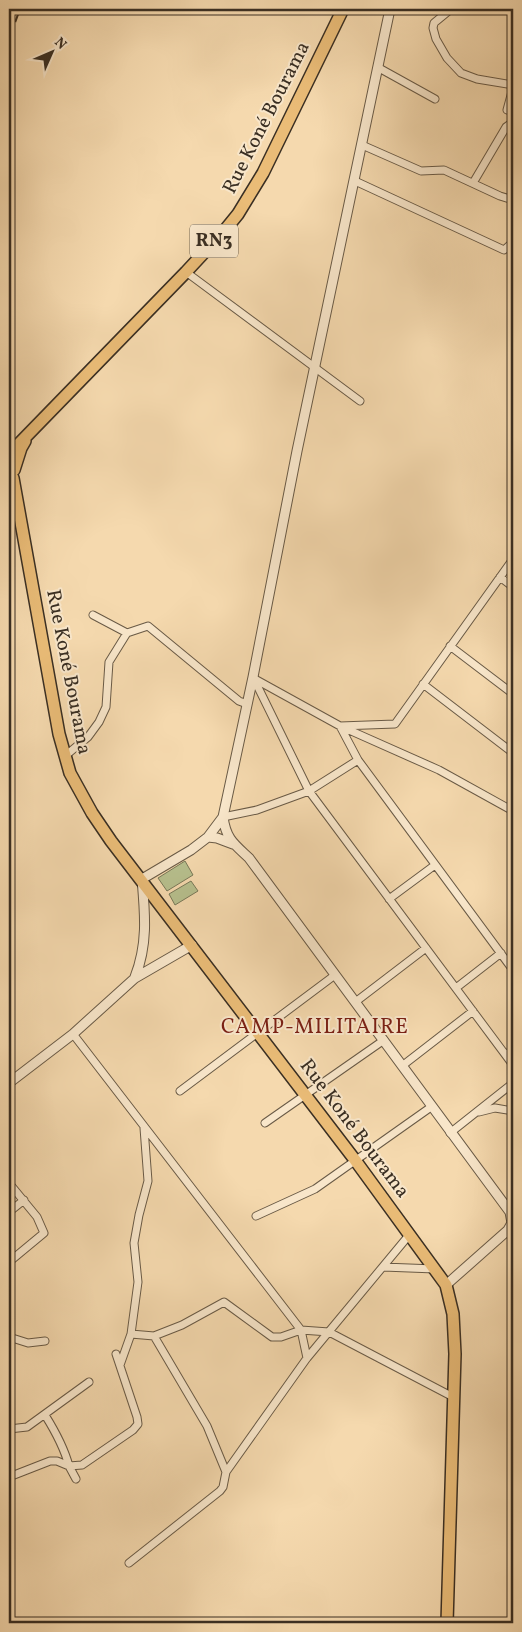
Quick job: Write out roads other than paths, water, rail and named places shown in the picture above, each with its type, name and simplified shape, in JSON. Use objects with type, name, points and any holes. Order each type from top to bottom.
[{"type":"highway","name":"Rue Koné Bourama","points":[[9,454],[225,230],[249,197],[291,118],[343,9]]},
{"type":"highway","name":"Rue Koné Bourama","points":[[30,433],[21,448],[11,476],[65,756],[70,773],[110,841],[142,879],[355,1160],[435,1269],[446,1285],[450,1296],[454,1314],[455,1398],[447,1623]]},
{"type":"street","points":[[390,9],[223,818],[225,830],[249,858],[510,1212],[512,1223],[508,1230],[446,1285]]},
{"type":"street","points":[[450,9],[434,23],[433,28],[436,39],[447,58],[461,73],[477,80],[513,86],[507,110]]},
{"type":"street","points":[[378,68],[435,99]]},
{"type":"street","points":[[472,183],[506,127],[513,122]]},
{"type":"street","points":[[362,145],[421,171],[444,170],[500,196],[513,200]]},
{"type":"street","points":[[355,181],[504,250],[513,242]]},
{"type":"street","points":[[186,272],[360,401]]},
{"type":"street","points":[[340,726],[395,724],[513,560]]},
{"type":"street","points":[[500,577],[513,587]]},
{"type":"street","points":[[93,616],[127,633]]},
{"type":"street","points":[[65,756],[88,736],[99,722],[106,707],[109,662],[127,633],[148,626],[239,701],[247,704]]},
{"type":"street","points":[[450,646],[513,694]]},
{"type":"street","points":[[253,677],[340,726],[439,770],[513,811]]},
{"type":"street","points":[[253,677],[308,791],[513,1065]]},
{"type":"street","points":[[423,684],[512,749]]},
{"type":"street","points":[[340,726],[358,760],[513,970]]},
{"type":"street","points":[[135,978],[144,949],[145,917],[142,879],[191,850],[208,837],[223,818],[257,810],[308,791],[358,760]]},
{"type":"street","points":[[208,837],[225,840],[236,845]]},
{"type":"street","points":[[389,899],[435,865]]},
{"type":"street","points":[[9,1083],[73,1034],[135,978],[192,945]]},
{"type":"street","points":[[358,1000],[426,948]]},
{"type":"street","points":[[456,988],[501,953]]},
{"type":"street","points":[[141,962],[152,967]]},
{"type":"street","points":[[180,1091],[335,975]]},
{"type":"street","points":[[402,1066],[473,1011]]},
{"type":"street","points":[[73,1034],[301,1330],[307,1358]]},
{"type":"street","points":[[265,1123],[384,1040]]},
{"type":"street","points":[[506,1055],[513,1049]]},
{"type":"street","points":[[450,1133],[513,1082]]},
{"type":"street","points":[[256,1216],[314,1189],[432,1107]]},
{"type":"street","points":[[476,1113],[495,1108],[513,1111]]},
{"type":"street","points":[[120,1365],[131,1334],[138,1282],[134,1243],[138,1216],[148,1181],[144,1127]]},
{"type":"street","points":[[9,1183],[37,1217],[44,1233],[9,1262]]},
{"type":"street","points":[[9,1212],[24,1200]]},
{"type":"street","points":[[510,1212],[513,1203]]},
{"type":"street","points":[[129,1563],[220,1491],[223,1487],[226,1472],[307,1358],[410,1234]]},
{"type":"street","points":[[383,1266],[435,1269]]},
{"type":"street","points":[[131,1334],[154,1336],[182,1325],[224,1302],[272,1337],[281,1337],[301,1330],[329,1332],[455,1398]]},
{"type":"street","points":[[154,1336],[207,1426],[226,1472]]},
{"type":"street","points":[[9,1337],[28,1344],[45,1341]]},
{"type":"street","points":[[9,1477],[50,1461],[57,1461],[69,1466],[82,1465],[133,1430],[138,1424],[137,1417],[116,1354]]},
{"type":"street","points":[[9,1429],[27,1427],[89,1382]]},
{"type":"street","points":[[45,1415],[55,1430],[76,1479]]},
{"type":"railway","points":[[9,39],[20,9]]},
{"type":"district","name":"CAMP-MILITAIRE","points":[[315,1027]]}]
